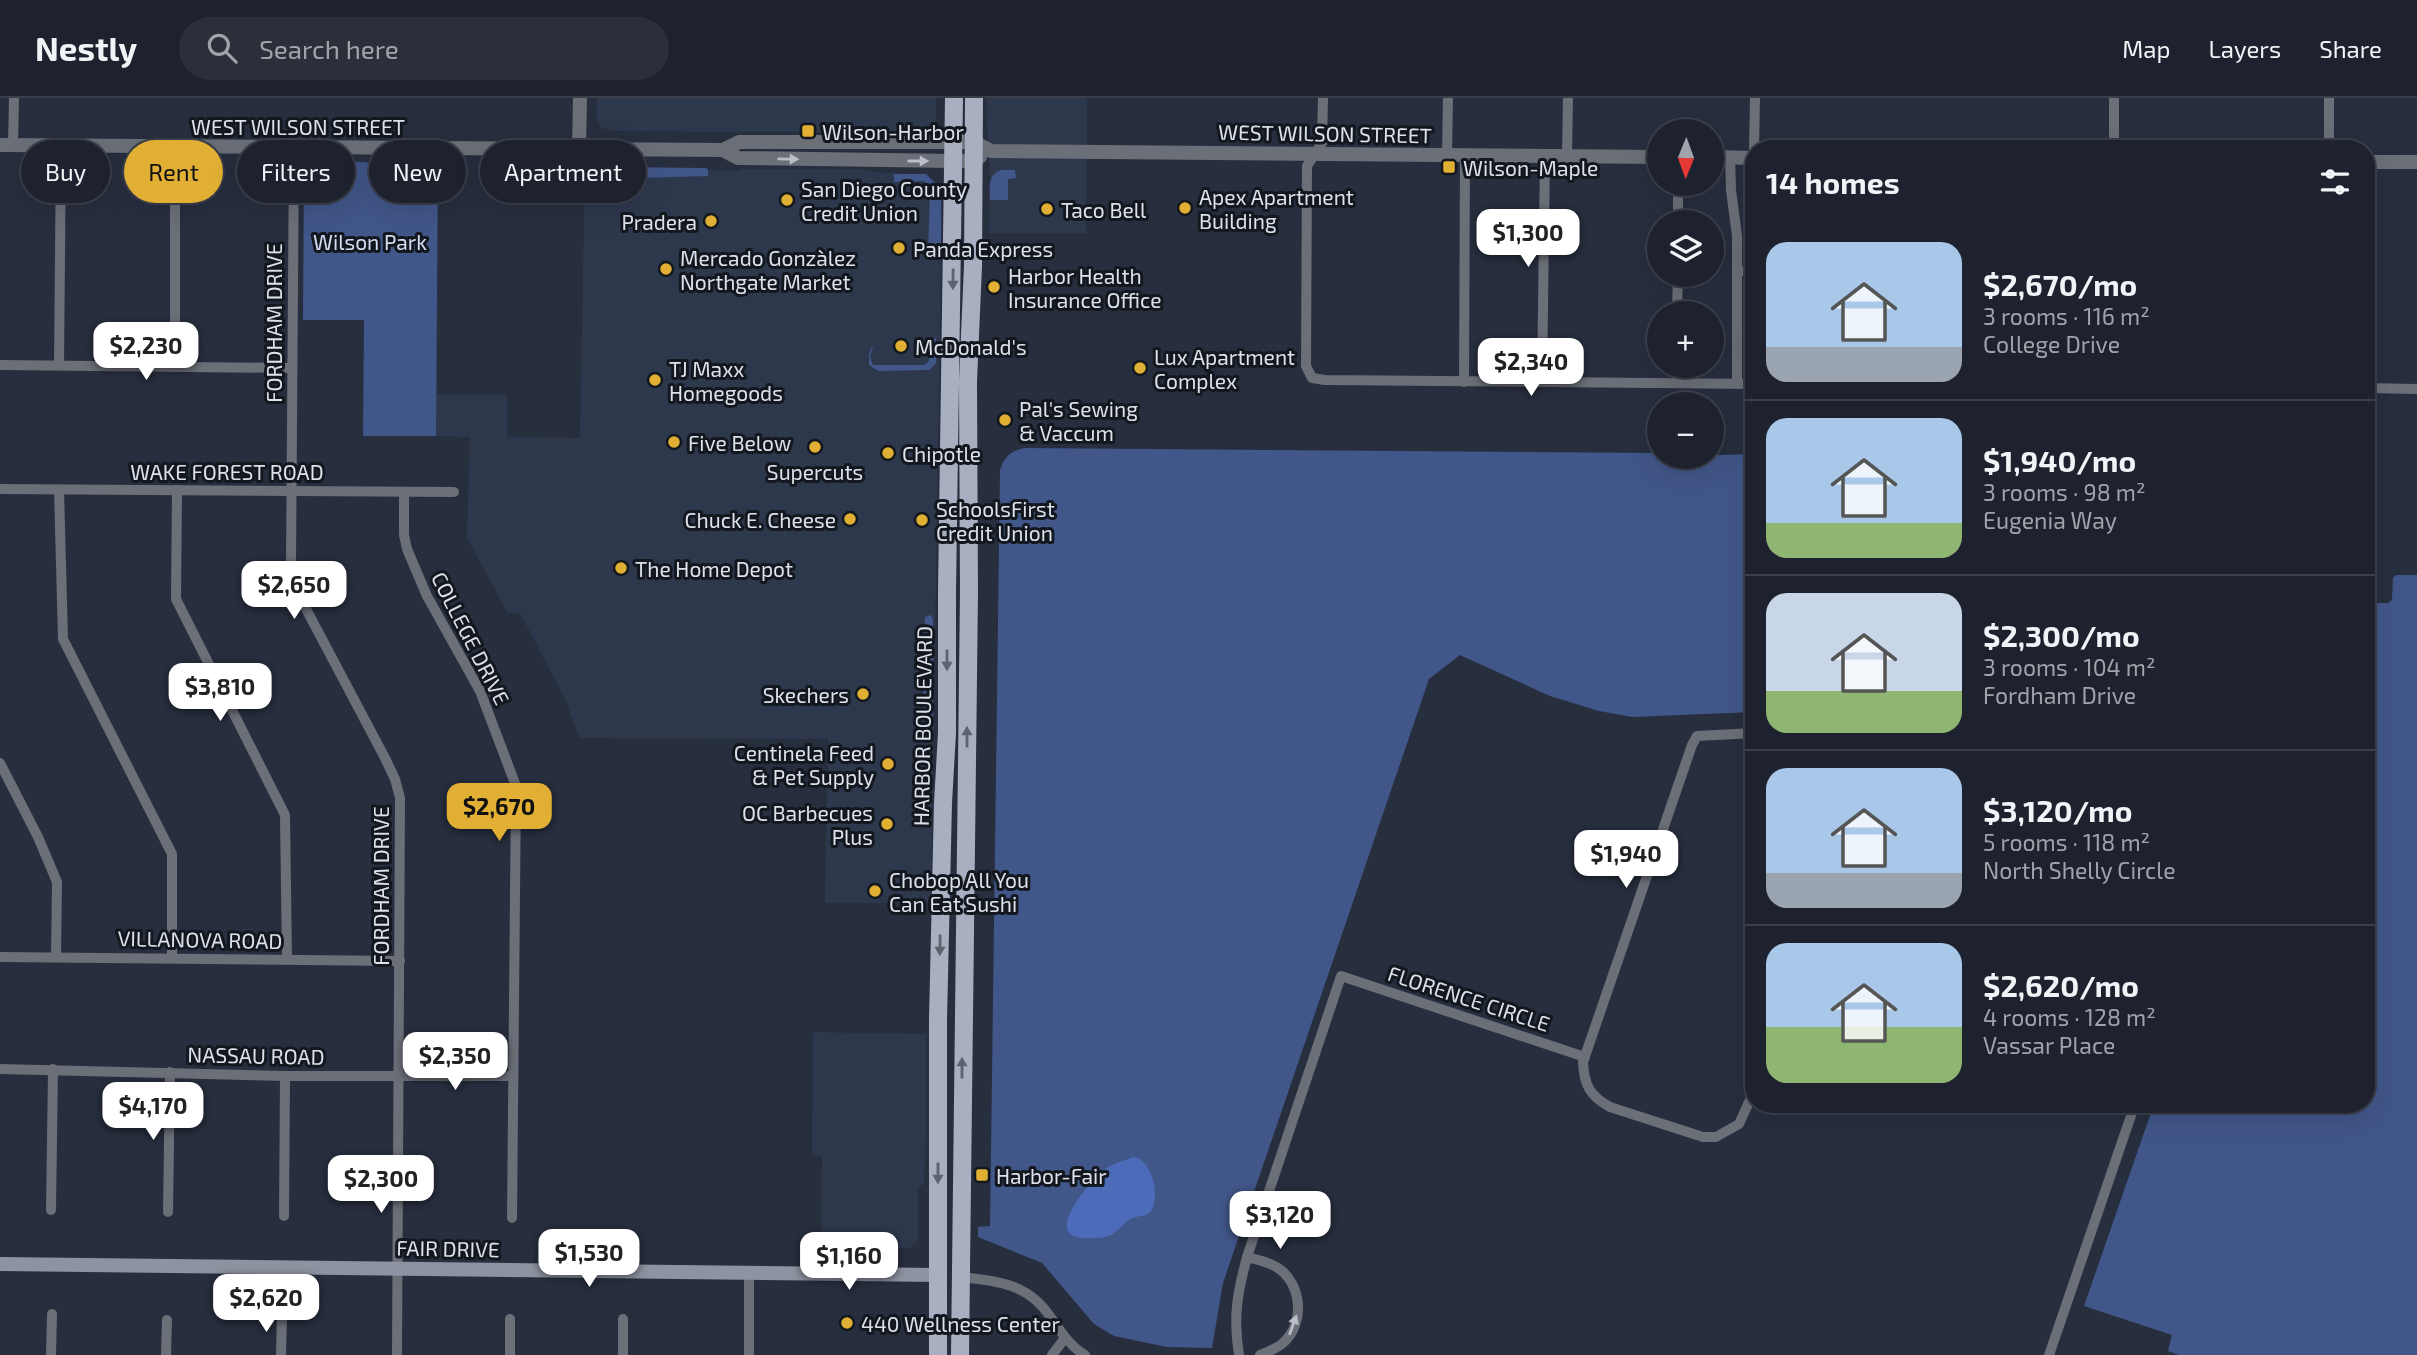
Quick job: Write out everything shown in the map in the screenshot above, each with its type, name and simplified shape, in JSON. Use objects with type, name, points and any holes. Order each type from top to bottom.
[{"type":"main road","name":"HARBOR BOULEVARD","points":[[937,1355],[939,1020],[947,733],[954,98]]},
{"type":"main road","points":[[960,1355],[969,592],[968,381],[973,266],[974,98]]},
{"type":"main road","name":"FAIR DRIVE","points":[[0,1264],[749,1275],[938,1275]]},
{"type":"main road","points":[[938,1275],[961,1277]]},
{"type":"street","points":[[7,146],[14,98]]},
{"type":"street","points":[[579,140],[580,98]]},
{"type":"street","points":[[1323,98],[1322,143],[1307,166],[1306,366],[1312,378],[1745,384]]},
{"type":"street","points":[[1447,155],[1448,98]]},
{"type":"street","points":[[1567,156],[1568,98]]},
{"type":"street","points":[[1754,140],[1755,98]]},
{"type":"street","points":[[2114,98],[2114,140]]},
{"type":"street","points":[[2329,98],[2329,140]]},
{"type":"street","name":"WEST WILSON STREET","points":[[646,149],[723,150],[738,142],[974,142],[991,151],[1647,157]]},
{"type":"street","name":"WEST WILSON STREET","points":[[355,147],[480,148]]},
{"type":"street","name":"WEST WILSON STREET","points":[[723,150],[738,159],[954,162],[974,161],[991,151]]},
{"type":"street","points":[[1464,382],[1465,155]]},
{"type":"street","points":[[1542,382],[1545,156]]},
{"type":"street","points":[[1724,158],[1745,158]]},
{"type":"street","points":[[1730,158],[1737,236],[1737,384]]},
{"type":"street","points":[[2375,162],[2417,162]]},
{"type":"street","points":[[58,365],[60,203]]},
{"type":"street","points":[[174,367],[175,203]]},
{"type":"street","name":"FORDHAM DRIVE","points":[[294,203],[291,556],[297,590],[398,788],[401,822],[397,1355]]},
{"type":"street","points":[[1737,271],[1745,271]]},
{"type":"street","points":[[0,365],[291,368]]},
{"type":"street","points":[[1677,378],[1677,383]]},
{"type":"street","points":[[2375,388],[2417,389]]},
{"type":"street","name":"WAKE FOREST ROAD","points":[[0,489],[454,492]]},
{"type":"street","points":[[59,490],[63,639],[172,854],[172,957]]},
{"type":"street","points":[[177,490],[176,599],[285,816],[286,959]]},
{"type":"street","name":"COLLEGE DRIVE","points":[[404,492],[404,535],[407,549],[427,596],[480,691],[516,786],[512,1218]]},
{"type":"street","points":[[1745,733],[1697,736],[1585,1057],[1585,1082],[1600,1101],[1611,1107],[1703,1137],[1725,1134],[1739,1125],[1745,1111]]},
{"type":"street","points":[[0,763],[38,837],[57,882],[56,957]]},
{"type":"street","name":"VILLANOVA ROAD","points":[[0,957],[400,961]]},
{"type":"street","name":"FLORENCE CIRCLE","points":[[1247,1257],[1341,976],[1585,1057]]},
{"type":"street","name":"NASSAU ROAD","points":[[0,1069],[285,1076],[512,1076]]},
{"type":"street","points":[[51,1210],[53,1069]]},
{"type":"street","points":[[168,1212],[170,1072]]},
{"type":"street","points":[[284,1216],[285,1076]]},
{"type":"street","points":[[2049,1355],[2132,1113]]},
{"type":"street","points":[[1239,1355],[1235,1330],[1236,1303],[1247,1257],[1278,1268],[1290,1280],[1298,1302],[1296,1324],[1283,1343],[1260,1355]]},
{"type":"street","points":[[749,1275],[749,1355]]},
{"type":"street","points":[[961,1277],[1004,1283],[1025,1291],[1041,1304],[1068,1347],[1086,1355]]},
{"type":"street","points":[[51,1355],[52,1314]]},
{"type":"street","points":[[281,1355],[282,1314]]},
{"type":"street","points":[[510,1319],[510,1355]]},
{"type":"street","points":[[623,1355],[624,1319]]},
{"type":"street","points":[[166,1355],[167,1320]]},
{"type":"street","points":[[1052,1355],[1068,1347]]},
{"type":"shaded area","points":[[597,98],[936,98],[936,121],[924,133],[614,131],[601,128],[597,119]]},
{"type":"shaded area","points":[[986,98],[1087,98],[1086,233],[989,233],[990,178]]},
{"type":"shaded area","points":[[646,168],[739,171],[857,169],[880,173],[926,174],[942,189],[931,903],[825,903],[828,739],[579,738],[566,701],[520,613],[508,613],[467,538],[470,437],[436,436],[436,394],[507,395],[507,437],[580,438],[584,203],[646,203]]},
{"type":"shaded area","points":[[813,1032],[926,1034],[924,1184],[918,1187],[918,1240],[910,1248],[859,1248],[857,1239],[856,1248],[821,1247],[822,1156],[812,1155]]},
{"type":"shaded area","points":[[1133,1157],[1145,1164],[1153,1180],[1155,1197],[1151,1211],[1144,1216],[1132,1218],[1108,1236],[1084,1238],[1072,1235],[1067,1228],[1068,1219],[1089,1185],[1104,1170]]},
{"type":"green space","name":"Wilson Park","points":[[355,162],[369,163],[369,203],[438,203],[436,436],[363,436],[364,320],[303,320],[304,203],[355,203]]},
{"type":"green space","points":[[646,167],[705,168],[708,169],[708,176],[646,178]]},
{"type":"green space","points":[[1001,170],[1015,170],[1016,178],[1008,179],[1008,200],[990,200],[991,179]]},
{"type":"green space","points":[[894,174],[926,174],[941,189],[941,255],[928,254],[930,188],[924,181],[894,182]]},
{"type":"green space","points":[[936,338],[936,363],[929,370],[878,371],[869,365],[869,354],[874,343],[870,357],[873,365],[925,365],[929,361],[930,339]]},
{"type":"green space","points":[[1024,448],[1647,453],[1647,469],[1724,469],[1724,455],[1745,454],[1745,712],[1632,717],[1599,711],[1550,696],[1460,655],[1429,679],[1223,1283],[1212,1348],[1167,1347],[1114,1336],[1094,1324],[1042,1263],[978,1237],[978,1227],[990,1226],[1000,470],[1009,455]]},
{"type":"green space","points":[[2396,575],[2417,575],[2417,1355],[2179,1355],[2168,1351],[2172,1335],[2084,1306],[2151,1113],[2375,1113],[2375,603],[2388,603],[2392,600],[2393,578]]},
{"type":"green space","points":[[931,615],[933,719],[917,719],[917,715],[923,714],[925,617]]},
{"type":"place","name":"Wilson-Harbor","points":[[808,131]]},
{"type":"place","name":"Wilson-Maple","points":[[1449,167]]},
{"type":"place","name":"San Diego County Credit Union","points":[[787,200]]},
{"type":"place","name":"Apex Apartment Building","points":[[1185,208]]},
{"type":"place","name":"Taco Bell","points":[[1047,209]]},
{"type":"place","name":"Pradera","points":[[711,221]]},
{"type":"place","name":"Panda Express","points":[[899,248]]},
{"type":"place","name":"Mercado Gonzàlez Northgate Market","points":[[666,269]]},
{"type":"place","name":"Harbor Health Insurance Office","points":[[994,287]]},
{"type":"place","name":"McDonald's","points":[[901,346]]},
{"type":"place","name":"Lux Apartment Complex","points":[[1140,368]]},
{"type":"place","name":"TJ Maxx Homegoods","points":[[655,380]]},
{"type":"place","name":"Pal's Sewing & Vaccum","points":[[1005,420]]},
{"type":"place","name":"Five Below","points":[[674,442]]},
{"type":"place","name":"Supercuts","points":[[815,447]]},
{"type":"place","name":"Chipotle","points":[[888,453]]},
{"type":"place","name":"Chuck E. Cheese","points":[[850,519]]},
{"type":"place","name":"SchoolsFirst Credit Union","points":[[922,520]]},
{"type":"place","name":"The Home Depot","points":[[621,568]]},
{"type":"place","name":"Skechers","points":[[863,694]]},
{"type":"place","name":"Centinela Feed & Pet Supply","points":[[888,764]]},
{"type":"place","name":"OC Barbecues Plus","points":[[887,824]]},
{"type":"place","name":"Chobop All You Can Eat Sushi","points":[[875,891]]},
{"type":"place","name":"Harbor-Fair","points":[[982,1175]]},
{"type":"place","name":"440 Wellness Center","points":[[847,1323]]}]
